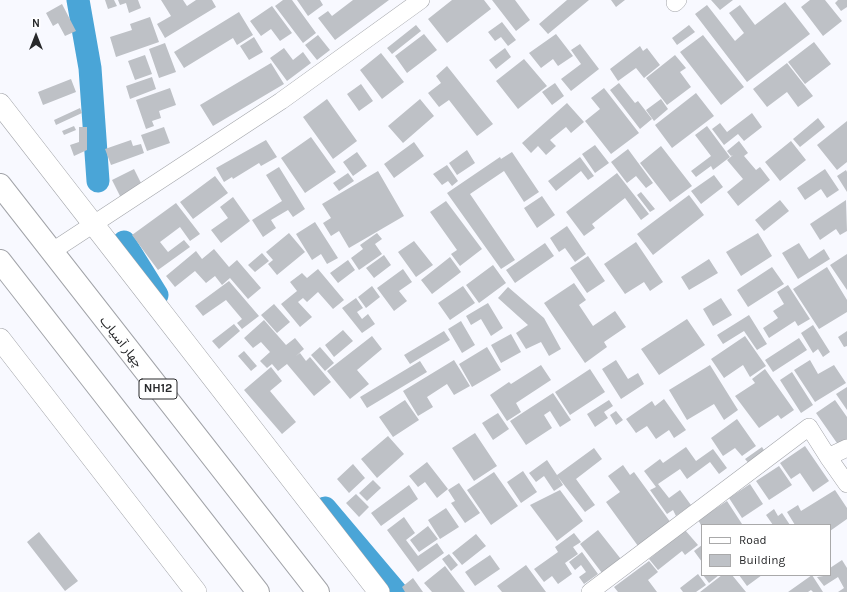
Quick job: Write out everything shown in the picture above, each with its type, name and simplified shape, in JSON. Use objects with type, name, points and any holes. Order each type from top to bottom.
[{"type":"highway","name":"چهار آسیاب","points":[[0,185],[318,592]]},
{"type":"highway","points":[[0,261],[258,592]]},
{"type":"street","points":[[51,252],[282,101],[421,0]]},
{"type":"street","points":[[0,104],[379,592]]},
{"type":"street","points":[[0,339],[196,592]]},
{"type":"street","points":[[590,592],[809,427],[847,484]]},
{"type":"street","points":[[828,456],[847,448]]},
{"type":"building","points":[[105,0],[114,0],[117,6],[108,9]]},
{"type":"building","points":[[118,0],[138,0],[141,8],[129,13],[126,3],[120,5]]},
{"type":"building","points":[[161,0],[183,0],[187,6],[196,0],[212,0],[216,7],[165,38],[157,24],[171,16]]},
{"type":"building","points":[[283,0],[292,0],[316,33],[303,43],[275,6]]},
{"type":"building","points":[[297,0],[320,0],[323,5],[308,16]]},
{"type":"building","points":[[353,0],[389,0],[335,40],[318,18],[328,11],[332,16]]},
{"type":"building","points":[[452,0],[484,0],[491,9],[447,43],[428,19]]},
{"type":"building","points":[[492,0],[515,0],[530,20],[516,31]]},
{"type":"building","points":[[567,0],[589,0],[548,34],[539,24]]},
{"type":"building","points":[[611,0],[625,0],[616,7]]},
{"type":"building","points":[[711,0],[733,0],[720,10]]},
{"type":"building","points":[[810,0],[825,0],[842,21],[823,36],[801,7]]},
{"type":"building","points":[[838,0],[847,0],[847,7],[841,11],[835,3]]},
{"type":"building","points":[[785,2],[810,34],[747,82],[695,14],[707,5],[735,41],[744,33],[729,13],[740,5],[755,25]]},
{"type":"building","points":[[62,4],[76,31],[65,36],[58,23],[53,26],[46,13]]},
{"type":"building","points":[[272,6],[292,33],[280,41],[271,29],[261,36],[250,21]]},
{"type":"building","points":[[239,12],[253,35],[237,45],[233,38],[184,68],[174,52]]},
{"type":"building","points":[[150,17],[159,42],[116,57],[110,37],[132,30],[130,24]]},
{"type":"building","points":[[502,22],[516,40],[508,46],[501,37],[495,41],[488,32]]},
{"type":"building","points":[[416,25],[421,31],[392,54],[387,48]]},
{"type":"building","points":[[689,25],[695,32],[677,45],[672,38]]},
{"type":"building","points":[[424,34],[437,50],[407,73],[395,56]]},
{"type":"building","points":[[556,34],[573,56],[558,66],[553,59],[541,68],[529,53]]},
{"type":"building","points":[[318,35],[330,50],[317,60],[305,45]]},
{"type":"building","points":[[703,35],[744,87],[721,105],[680,52]]},
{"type":"building","points":[[254,37],[263,52],[249,60],[240,46]]},
{"type":"building","points":[[814,42],[831,64],[805,84],[788,62]]},
{"type":"building","points":[[165,43],[176,72],[159,78],[149,49]]},
{"type":"building","points":[[580,44],[599,69],[571,91],[561,79],[581,64],[571,50]]},
{"type":"building","points":[[640,46],[643,51],[647,48],[660,65],[644,78],[636,68],[618,81],[610,69]]},
{"type":"building","points":[[284,48],[293,60],[303,52],[311,63],[287,81],[270,58]]},
{"type":"building","points":[[505,48],[511,57],[496,69],[489,60]]},
{"type":"building","points":[[381,53],[404,82],[382,99],[360,70]]},
{"type":"building","points":[[145,55],[152,74],[135,80],[128,61]]},
{"type":"building","points":[[675,55],[686,68],[680,72],[691,87],[667,105],[646,78]]},
{"type":"building","points":[[524,59],[547,86],[518,109],[496,81]]},
{"type":"building","points":[[271,63],[284,84],[213,126],[200,105]]},
{"type":"building","points":[[787,63],[813,96],[798,107],[787,92],[767,107],[753,89]]},
{"type":"building","points":[[447,66],[493,124],[477,136],[449,100],[439,107],[428,93],[441,83],[436,76]]},
{"type":"building","points":[[152,77],[156,89],[130,99],[126,86]]},
{"type":"building","points":[[71,79],[76,92],[43,105],[38,92]]},
{"type":"building","points":[[555,83],[564,96],[552,105],[542,92]]},
{"type":"building","points":[[619,83],[635,103],[638,101],[652,119],[640,129],[610,90]]},
{"type":"building","points":[[361,84],[373,101],[359,111],[347,94]]},
{"type":"building","points":[[170,88],[176,105],[159,111],[161,118],[152,121],[154,126],[146,129],[136,100]]},
{"type":"building","points":[[604,88],[639,133],[611,154],[585,121],[600,109],[591,98]]},
{"type":"building","points":[[696,93],[714,116],[672,148],[655,125]]},
{"type":"building","points":[[327,99],[357,141],[333,159],[303,117]]},
{"type":"building","points":[[420,99],[434,116],[403,143],[388,126]]},
{"type":"building","points":[[661,99],[668,109],[654,121],[646,110]]},
{"type":"building","points":[[567,103],[584,122],[571,133],[566,127],[550,140],[556,146],[546,155],[538,146],[531,153],[522,143]]},
{"type":"building","points":[[80,108],[82,113],[56,125],[54,120]]},
{"type":"building","points":[[752,113],[762,127],[744,141],[738,134],[724,145],[712,129],[720,123],[727,132]]},
{"type":"building","points":[[818,118],[825,127],[800,147],[793,139]]},
{"type":"building","points":[[847,121],[847,162],[837,170],[817,145]]},
{"type":"building","points":[[74,126],[76,130],[64,135],[62,131]]},
{"type":"building","points":[[707,126],[730,157],[713,170],[711,166],[696,177],[691,171],[711,156],[695,135]]},
{"type":"building","points":[[79,127],[87,127],[87,150],[74,156],[70,145],[79,142]]},
{"type":"building","points":[[164,127],[170,143],[147,151],[141,135]]},
{"type":"building","points":[[311,137],[336,172],[305,193],[281,158]]},
{"type":"building","points":[[131,140],[133,146],[141,144],[144,153],[111,165],[105,149]]},
{"type":"building","points":[[266,140],[277,157],[261,166],[259,163],[233,179],[232,177],[224,182],[216,168]]},
{"type":"building","points":[[739,141],[748,153],[744,156],[756,170],[760,167],[770,180],[738,206],[727,192],[743,179],[727,160],[733,155],[731,156],[727,151]]},
{"type":"building","points":[[791,141],[806,160],[780,181],[765,162]]},
{"type":"building","points":[[414,142],[424,156],[394,178],[384,164]]},
{"type":"building","points":[[595,145],[609,163],[595,173],[582,154]]},
{"type":"building","points":[[661,146],[692,186],[670,202],[640,163]]},
{"type":"building","points":[[628,149],[653,183],[646,188],[636,176],[627,183],[611,162]]},
{"type":"building","points":[[467,150],[475,163],[457,175],[449,163]]},
{"type":"building","points":[[357,152],[367,166],[353,176],[343,162]]},
{"type":"building","points":[[512,152],[539,192],[524,202],[504,171],[470,194],[515,260],[501,269],[447,193],[500,157],[501,159]]},
{"type":"building","points":[[580,157],[594,176],[588,180],[581,171],[556,191],[548,181]]},
{"type":"building","points":[[447,165],[458,181],[452,186],[448,181],[442,185],[433,174]]},
{"type":"building","points":[[279,167],[305,209],[293,217],[288,210],[271,220],[276,228],[263,237],[252,220],[282,201],[266,175]]},
{"type":"building","points":[[134,169],[143,187],[121,198],[112,180]]},
{"type":"building","points":[[825,169],[839,190],[827,198],[821,189],[805,200],[797,188]]},
{"type":"building","points":[[846,170],[847,172],[847,192],[837,176]]},
{"type":"building","points":[[378,171],[404,216],[349,248],[339,231],[331,236],[323,223],[331,218],[322,204]]},
{"type":"building","points":[[348,173],[354,181],[339,191],[333,183]]},
{"type":"building","points":[[617,173],[649,214],[641,220],[625,198],[592,224],[595,228],[584,236],[566,212]]},
{"type":"building","points":[[714,175],[723,187],[701,204],[691,191]]},
{"type":"building","points":[[215,176],[228,193],[193,219],[180,202]]},
{"type":"building","points":[[641,192],[655,209],[650,212],[637,195]]},
{"type":"building","points":[[689,195],[704,215],[653,255],[637,234]]},
{"type":"building","points":[[542,196],[555,215],[537,228],[524,208]]},
{"type":"building","points":[[233,197],[250,221],[221,243],[211,230],[228,218],[220,207]]},
{"type":"building","points":[[780,200],[789,211],[764,231],[755,220]]},
{"type":"building","points":[[846,200],[847,231],[840,235],[836,229],[820,240],[810,224]]},
{"type":"building","points":[[446,201],[482,249],[460,266],[451,254],[457,250],[430,212]]},
{"type":"building","points":[[176,203],[200,234],[190,241],[180,227],[160,242],[168,252],[184,240],[190,247],[158,270],[132,235]]},
{"type":"building","points":[[315,222],[338,258],[327,264],[321,254],[312,260],[296,234]]},
{"type":"building","points":[[567,226],[586,254],[575,262],[565,248],[559,252],[550,238]]},
{"type":"building","points":[[289,233],[305,252],[277,275],[268,264],[273,260],[266,252]]},
{"type":"building","points":[[377,233],[382,239],[375,244],[382,254],[359,270],[351,258],[363,249],[360,245]]},
{"type":"building","points":[[758,233],[772,256],[741,276],[726,252]]},
{"type":"building","points":[[414,241],[433,265],[416,277],[398,252]]},
{"type":"building","points":[[636,242],[663,282],[650,291],[644,282],[625,294],[604,264]]},
{"type":"building","points":[[545,243],[554,256],[515,283],[506,270]]},
{"type":"building","points":[[799,243],[809,259],[824,249],[830,259],[798,279],[782,253]]},
{"type":"building","points":[[214,249],[229,267],[237,260],[261,288],[248,299],[230,278],[222,285],[215,276],[206,283],[195,271],[175,287],[166,276],[196,251],[202,259]]},
{"type":"building","points":[[262,253],[269,261],[255,272],[248,265]]},
{"type":"building","points":[[847,254],[847,290],[830,265]]},
{"type":"building","points":[[384,255],[391,265],[374,278],[366,268]]},
{"type":"building","points":[[588,256],[605,281],[587,293],[570,268]]},
{"type":"building","points":[[450,257],[461,272],[432,294],[421,280]]},
{"type":"building","points":[[709,259],[718,273],[689,290],[681,277]]},
{"type":"building","points":[[348,260],[355,270],[338,283],[330,273]]},
{"type":"building","points":[[493,265],[506,283],[479,303],[466,285]]},
{"type":"building","points":[[772,267],[784,284],[748,307],[737,290]]},
{"type":"building","points":[[827,267],[847,300],[847,312],[819,329],[793,289]]},
{"type":"building","points":[[318,269],[344,300],[333,309],[318,292],[307,302],[303,298],[298,302],[312,317],[300,327],[281,304],[297,291],[290,282],[302,273],[307,278]]},
{"type":"building","points":[[403,269],[412,282],[399,291],[407,301],[394,311],[377,288]]},
{"type":"building","points":[[229,281],[259,316],[242,329],[237,323],[242,319],[226,300],[203,316],[195,306]]},
{"type":"building","points":[[574,283],[586,300],[579,305],[593,326],[615,311],[626,327],[604,342],[607,347],[585,363],[544,303]]},
{"type":"building","points":[[788,285],[810,319],[798,326],[795,321],[769,338],[763,328],[778,318],[773,311],[784,304],[777,292]]},
{"type":"building","points":[[372,286],[380,297],[366,308],[358,297]]},
{"type":"building","points":[[463,286],[475,303],[450,320],[438,303]]},
{"type":"building","points":[[508,287],[544,318],[561,349],[549,356],[541,342],[526,349],[516,333],[528,325],[498,298]]},
{"type":"building","points":[[356,298],[363,308],[357,312],[362,319],[368,314],[375,324],[362,333],[342,308]]},
{"type":"building","points":[[721,298],[732,315],[713,326],[703,309]]},
{"type":"building","points":[[488,303],[503,328],[491,336],[481,319],[471,325],[466,316]]},
{"type":"building","points":[[274,304],[290,322],[277,333],[261,315]]},
{"type":"building","points":[[749,315],[767,344],[757,350],[744,331],[723,344],[717,335]]},
{"type":"building","points":[[687,319],[705,345],[659,375],[641,349]]},
{"type":"building","points":[[264,320],[286,345],[295,338],[304,349],[296,356],[300,353],[306,361],[310,357],[331,382],[314,396],[287,364],[278,371],[272,364],[267,368],[260,361],[270,352],[261,342],[253,348],[244,338]]},
{"type":"building","points":[[461,321],[475,345],[462,353],[448,329]]},
{"type":"building","points":[[234,324],[240,331],[219,349],[212,341]]},
{"type":"building","points":[[813,325],[830,352],[823,357],[818,349],[813,353],[801,333]]},
{"type":"building","points":[[343,330],[353,341],[334,357],[325,345]]},
{"type":"building","points":[[444,331],[450,340],[410,364],[404,355]]},
{"type":"building","points":[[847,331],[847,346],[844,347],[838,337]]},
{"type":"building","points":[[511,334],[521,352],[501,363],[491,345]]},
{"type":"building","points":[[372,336],[382,349],[357,370],[369,384],[350,399],[327,371]]},
{"type":"building","points":[[745,336],[766,366],[750,377],[743,365],[724,378],[711,359]]},
{"type":"building","points":[[799,338],[807,350],[773,372],[765,360]]},
{"type":"building","points":[[320,347],[334,363],[325,371],[311,355]]},
{"type":"building","points":[[487,347],[501,370],[472,387],[459,364]]},
{"type":"building","points":[[244,351],[257,366],[251,371],[238,356]]},
{"type":"building","points":[[454,360],[470,386],[454,395],[447,384],[427,397],[433,407],[418,416],[403,391]]},
{"type":"building","points":[[616,360],[628,379],[638,373],[644,384],[621,399],[602,369]]},
{"type":"building","points":[[810,360],[818,374],[834,365],[846,383],[815,402],[794,370]]},
{"type":"building","points":[[420,361],[427,372],[367,408],[360,397]]},
{"type":"building","points":[[541,365],[551,380],[516,403],[521,412],[507,421],[490,395],[509,382],[511,384]]},
{"type":"building","points":[[710,365],[738,410],[724,420],[714,404],[687,420],[669,390]]},
{"type":"building","points":[[271,367],[282,381],[270,391],[296,422],[282,434],[244,390]]},
{"type":"building","points":[[590,369],[605,392],[570,415],[555,392]]},
{"type":"building","points":[[765,369],[794,410],[781,419],[778,415],[759,428],[735,396],[755,383],[752,379]]},
{"type":"building","points":[[792,372],[813,405],[801,413],[780,380]]},
{"type":"building","points":[[847,387],[847,410],[836,394]]},
{"type":"building","points":[[553,393],[571,420],[560,427],[550,411],[544,415],[552,428],[526,445],[510,421]]},
{"type":"building","points":[[664,399],[686,430],[674,438],[669,430],[656,439],[647,426],[636,433],[626,419],[652,401],[655,406]]},
{"type":"building","points":[[405,400],[419,420],[393,437],[379,417]]},
{"type":"building","points":[[609,400],[613,406],[604,412],[608,418],[595,427],[587,414]]},
{"type":"building","points":[[835,400],[847,417],[847,440],[839,446],[816,413]]},
{"type":"building","points":[[616,411],[623,420],[616,425],[610,415]]},
{"type":"building","points":[[498,413],[509,429],[493,440],[482,423]]},
{"type":"building","points":[[737,419],[756,446],[742,456],[735,448],[723,456],[711,438]]},
{"type":"building","points":[[475,433],[497,466],[474,481],[452,448]]},
{"type":"building","points":[[388,436],[404,454],[377,478],[361,459]]},
{"type":"building","points":[[805,446],[829,481],[813,492],[800,473],[791,479],[780,463]]},
{"type":"building","points":[[686,447],[696,461],[713,449],[727,468],[719,474],[710,462],[687,479],[680,469],[658,484],[669,498],[680,490],[691,505],[676,516],[673,510],[667,514],[650,490],[656,487],[644,471],[660,459],[663,463]]},
{"type":"building","points":[[762,447],[767,455],[751,466],[745,459]]},
{"type":"building","points":[[594,448],[602,459],[576,479],[595,505],[585,512],[558,477],[563,485],[554,491],[544,476],[536,482],[529,473],[547,460],[557,475]]},
{"type":"building","points":[[427,462],[448,489],[437,498],[425,482],[418,487],[409,476]]},
{"type":"building","points":[[353,464],[365,478],[349,493],[337,479]]},
{"type":"building","points":[[623,465],[630,475],[634,472],[671,523],[638,546],[606,502],[620,492],[608,476]]},
{"type":"building","points":[[779,466],[792,485],[769,500],[756,481]]},
{"type":"building","points":[[523,471],[537,492],[521,503],[507,482]]},
{"type":"building","points":[[494,472],[518,506],[491,525],[467,490]]},
{"type":"building","points":[[373,480],[381,488],[367,501],[359,493]]},
{"type":"building","points":[[459,483],[480,513],[465,523],[451,503],[455,501],[448,490]]},
{"type":"building","points":[[750,484],[763,504],[742,518],[729,498]]},
{"type":"building","points":[[409,485],[418,499],[381,526],[371,513]]},
{"type":"building","points":[[560,490],[583,521],[557,541],[530,505]]},
{"type":"building","points":[[835,490],[847,508],[847,519],[831,530],[831,524],[794,524],[787,512],[798,505],[801,511]]},
{"type":"building","points":[[356,494],[369,507],[359,517],[346,503]]},
{"type":"building","points":[[727,501],[742,524],[701,525],[698,520]]},
{"type":"building","points":[[446,508],[459,527],[440,539],[428,520]]},
{"type":"building","points":[[774,509],[778,516],[782,513],[789,524],[772,524],[766,515]]},
{"type":"building","points":[[404,517],[415,533],[406,540],[418,556],[437,543],[444,553],[418,572],[387,530]]},
{"type":"building","points":[[428,526],[438,539],[419,552],[410,540]]},
{"type":"building","points":[[598,530],[624,563],[605,577],[580,544]]},
{"type":"building","points":[[685,530],[698,545],[685,555],[682,551],[658,570],[649,559]]},
{"type":"building","points":[[39,532],[78,581],[65,591],[27,542]]},
{"type":"building","points":[[574,533],[581,542],[573,547],[578,554],[565,563],[572,574],[558,584],[552,576],[544,582],[534,569],[558,552],[555,547]]},
{"type":"building","points":[[476,534],[486,546],[462,565],[452,553]]},
{"type":"building","points":[[701,546],[701,561],[694,551]]},
{"type":"building","points":[[582,552],[598,574],[584,584],[579,577],[586,572],[581,565],[575,570],[569,562]]},
{"type":"building","points":[[449,554],[458,565],[451,571],[442,559]]},
{"type":"building","points":[[490,555],[500,569],[475,586],[465,572]]},
{"type":"building","points":[[842,560],[847,568],[847,592],[838,592],[844,588],[838,577],[824,586],[817,577],[831,576],[831,567]]},
{"type":"building","points":[[649,561],[658,572],[648,580],[657,592],[618,592],[614,587]]},
{"type":"building","points":[[526,565],[546,592],[502,592],[497,586]]},
{"type":"building","points":[[445,566],[465,592],[432,592],[424,583]]},
{"type":"building","points":[[698,574],[706,585],[696,592],[683,592],[680,588]]},
{"type":"building","points":[[704,576],[718,576],[709,583]]},
{"type":"building","points":[[721,576],[733,576],[746,592],[700,592]]},
{"type":"building","points":[[740,576],[761,576],[747,586]]},
{"type":"building","points":[[813,576],[823,592],[813,592],[811,590],[808,592],[788,592]]},
{"type":"building","points":[[413,578],[423,592],[405,592],[402,587]]},
{"type":"waterway","points":[[78,0],[90,68],[98,181]]},
{"type":"waterway","points":[[124,242],[157,295]]},
{"type":"waterway","points":[[325,508],[396,592]]}]
